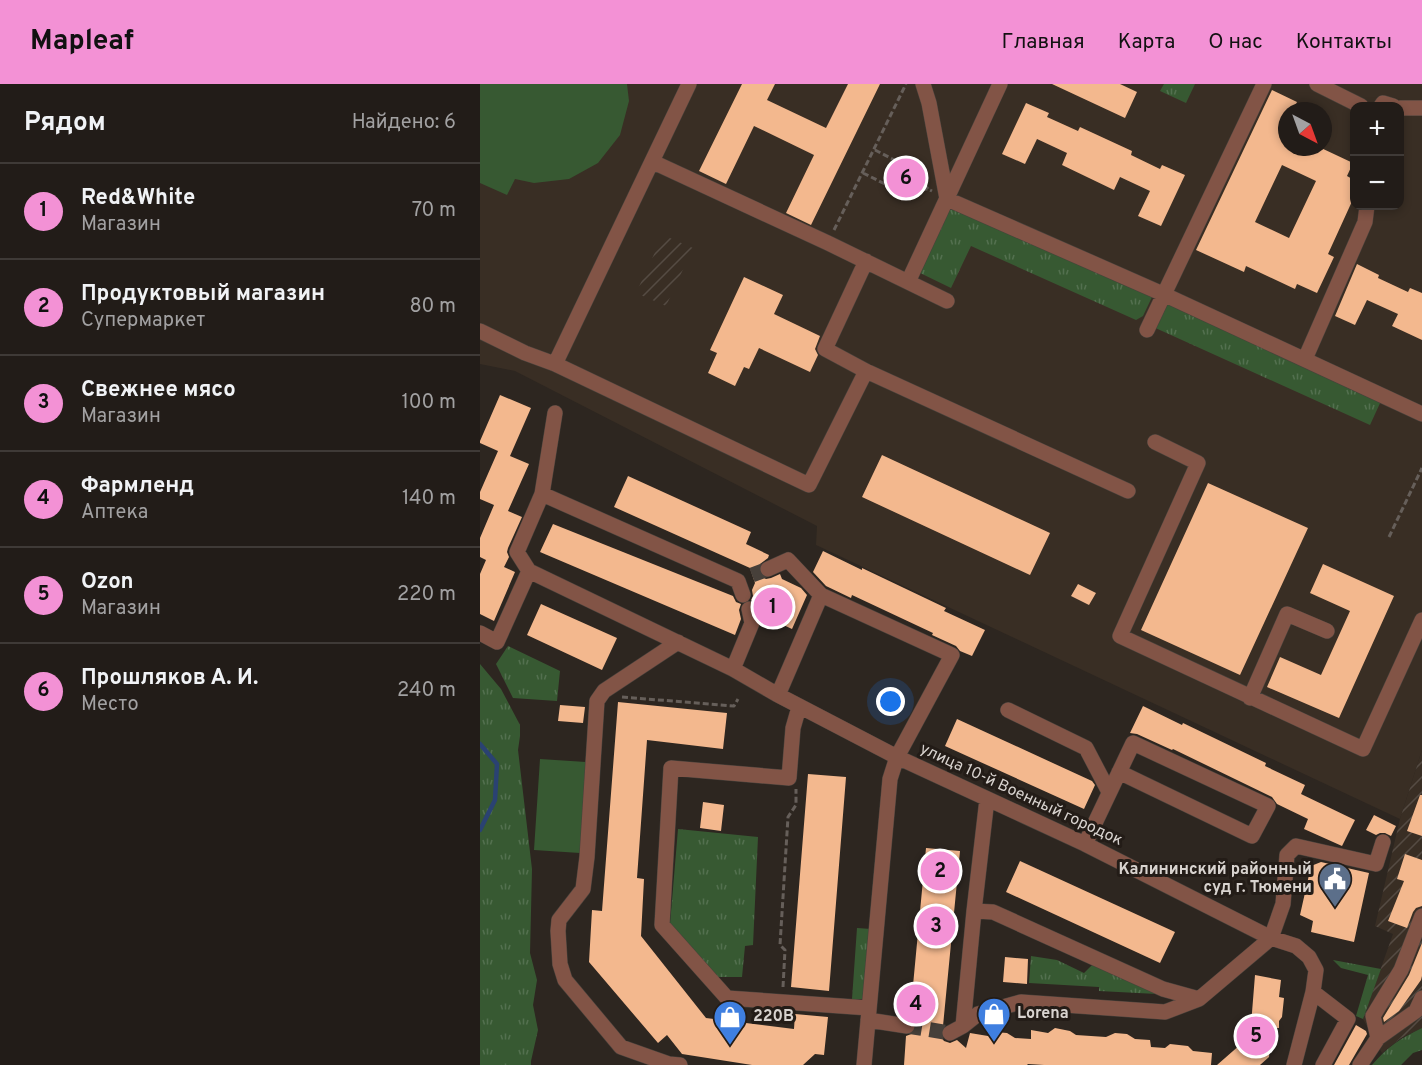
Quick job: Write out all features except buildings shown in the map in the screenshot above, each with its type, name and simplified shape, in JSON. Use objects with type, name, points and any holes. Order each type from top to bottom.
[{"type":"street","points":[[555,364],[689,84]]},
{"type":"street","points":[[923,84],[929,103],[947,199]]},
{"type":"street","points":[[908,282],[1000,84]]},
{"type":"street","points":[[1147,330],[1264,84]]},
{"type":"street","points":[[1317,84],[1353,102]]},
{"type":"street","points":[[1404,108],[1422,108]]},
{"type":"street","points":[[653,162],[947,301]]},
{"type":"street","points":[[947,199],[1163,294],[1422,414]]},
{"type":"street","points":[[1305,359],[1365,222],[1366,210]]},
{"type":"street","points":[[866,261],[825,349],[866,372],[1128,491]]},
{"type":"street","points":[[480,331],[525,353],[555,364],[809,485],[866,372]]},
{"type":"street","points":[[480,633],[497,642],[529,571],[518,552],[542,494],[555,412]]},
{"type":"street","points":[[1155,442],[1198,463],[1120,636],[1363,749],[1422,620]]},
{"type":"street","points":[[542,494],[743,595]]},
{"type":"street","points":[[768,569],[788,560],[821,595],[951,655],[897,757],[890,779],[864,1065]]},
{"type":"street","name":"улица 10-й Военный городок","points":[[529,571],[733,669],[778,696],[897,757],[1084,844],[1271,938],[1296,946],[1309,957],[1316,970],[1313,992],[1294,1065]]},
{"type":"street","points":[[733,669],[752,623],[743,595],[752,575]]},
{"type":"street","points":[[778,696],[821,595]]},
{"type":"street","points":[[1250,698],[1287,614],[1327,631]]},
{"type":"street","points":[[678,642],[603,691],[597,701],[583,889],[559,920],[558,931],[560,964],[565,980],[621,1047],[669,1064],[680,1065]]},
{"type":"street","points":[[799,707],[793,728],[789,778],[671,768],[662,926],[727,998],[868,1014],[907,1026]]},
{"type":"street","points":[[1008,710],[1086,748],[1109,792]]},
{"type":"street","points":[[1084,844],[1133,743],[1268,806],[1252,836],[1119,772]]},
{"type":"street","points":[[987,799],[957,1030],[978,1014],[1021,1002],[1164,1012],[1199,999],[1271,938],[1284,904],[1287,855],[1296,846],[1376,864],[1383,842]]},
{"type":"street","points":[[974,911],[993,912],[1163,989],[1199,999]]},
{"type":"street","points":[[1378,1038],[1373,1016],[1401,970],[1422,916]]},
{"type":"street","points":[[1313,992],[1348,1018],[1323,1065]]},
{"type":"street","points":[[1360,1065],[1378,1038],[1416,1011],[1422,998]]},
{"type":"path","points":[[828,243],[906,84]]},
{"type":"path","points":[[875,150],[912,169],[927,189],[947,199]]},
{"type":"path","points":[[863,173],[901,192],[927,189]]},
{"type":"path","points":[[1389,537],[1422,468]]},
{"type":"path","points":[[618,696],[734,706],[738,699]]},
{"type":"path","points":[[783,990],[785,950],[780,945],[788,816],[795,804],[797,784]]},
{"type":"shaded area","points":[[480,84],[1422,84],[1422,750],[1400,819],[816,545],[817,526],[515,371],[480,364]]},
{"type":"shaded area","points":[[663,235],[693,248],[666,306],[636,293]]},
{"type":"shaded area","points":[[1422,750],[1422,1028],[1401,1038],[1382,1053],[1363,1019],[1393,934],[1375,926],[1400,819]]},
{"type":"green space","points":[[480,84],[627,84],[629,101],[620,135],[598,163],[569,179],[534,183],[515,179],[507,195],[480,183]]},
{"type":"green space","points":[[1164,84],[1195,84],[1186,103],[1160,91]]},
{"type":"green space","points":[[954,205],[1152,297],[1143,316],[1136,320],[971,246],[951,288],[916,271],[946,207]]},
{"type":"green space","points":[[1166,303],[1381,401],[1370,425],[1151,326]]},
{"type":"green space","points":[[508,646],[560,671],[557,701],[513,698],[496,664]]},
{"type":"green space","points":[[480,664],[501,689],[520,725],[518,750],[532,869],[530,953],[537,980],[533,1005],[538,1030],[531,1065],[480,1065]]},
{"type":"green space","points":[[540,759],[586,762],[580,853],[534,850]]},
{"type":"green space","points":[[678,829],[758,837],[753,945],[745,946],[742,977],[717,977],[670,924]]},
{"type":"green space","points":[[857,928],[871,929],[865,999],[852,999]]},
{"type":"green space","points":[[1031,956],[1057,960],[1084,973],[1094,963],[1157,994],[1099,991],[1099,987],[1029,983]]},
{"type":"green space","points":[[1333,960],[1381,969],[1363,1019],[1356,1016],[1368,975],[1341,968]]},
{"type":"green space","points":[[1422,1028],[1422,1050],[1413,1053],[1401,1065],[1372,1065],[1383,1053],[1407,1035]]},
{"type":"waterway","points":[[480,744],[497,764],[495,800],[480,830]]},
{"type":"tunnel","points":[[752,575],[768,569]]},
{"type":"tunnel","points":[[907,1026],[950,1033]]},
{"type":"place","name":"Прошляков А. И.","points":[[906,178]]},
{"type":"place","name":"Red&White","points":[[773,607]]},
{"type":"place","name":"Продуктовый магазин","points":[[940,871]]},
{"type":"place","name":"Калининский районный суд г. Тюмени","points":[[1335,908]]},
{"type":"place","name":"Свежнее мясо","points":[[936,926]]},
{"type":"place","name":"Фармленд","points":[[916,1004]]},
{"type":"place","name":"Ozon","points":[[1256,1036]]},
{"type":"place","name":"Lorena","points":[[994,1043]]},
{"type":"place","name":"220В","points":[[730,1046]]}]
